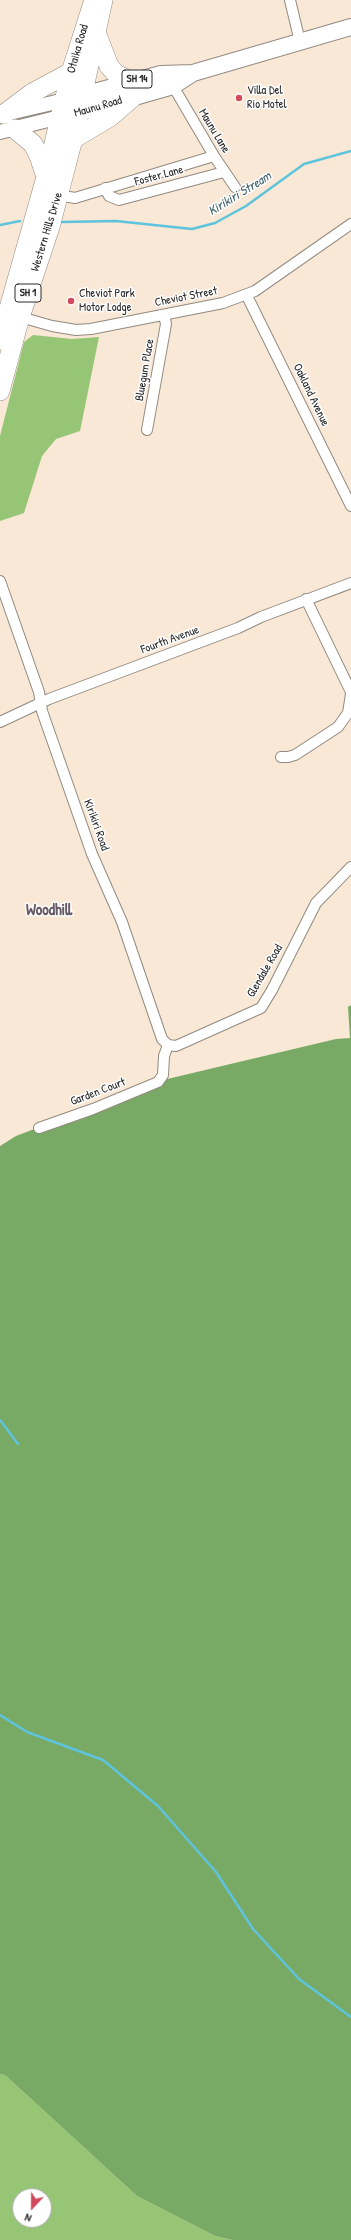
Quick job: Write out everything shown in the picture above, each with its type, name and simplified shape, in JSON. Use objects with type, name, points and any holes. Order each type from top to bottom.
[{"type":"highway","name":"Otaika Road","points":[[62,108],[71,72],[94,0]]},
{"type":"highway","name":"Otaika Road","points":[[83,95],[104,0]]},
{"type":"highway","points":[[73,139],[110,117],[132,89],[109,66],[97,35]]},
{"type":"highway","points":[[46,177],[33,144],[5,123],[32,93],[71,72]]},
{"type":"highway","name":"Western Hills Drive","points":[[0,340],[13,315],[58,195],[83,95]]},
{"type":"highway","name":"Western Hills Drive","points":[[0,391],[13,315],[62,108]]},
{"type":"main road","name":"Maunu Road","points":[[5,123],[62,108],[83,95],[173,86],[193,73],[351,27]]},
{"type":"main road","name":"Maunu Road","points":[[62,108],[79,113],[172,72],[193,73]]},
{"type":"street","points":[[290,0],[300,42]]},
{"type":"street","name":"Maunu Lane","points":[[173,86],[214,156],[235,188]]},
{"type":"street","name":"Foster Lane","points":[[58,195],[75,198],[214,156]]},
{"type":"street","name":"Foster Lane","points":[[105,188],[108,196],[119,200],[224,172]]},
{"type":"street","name":"Cheviot Street","points":[[13,315],[52,326],[76,330],[91,329],[223,303],[247,296],[351,224]]},
{"type":"street","name":"Oakland Avenue","points":[[247,296],[351,506]]},
{"type":"street","name":"Bluegum Place","points":[[147,430],[166,324],[164,315]]},
{"type":"street","name":"Kirikiri Road","points":[[0,581],[39,692],[40,704],[92,854],[122,922],[162,1039],[168,1045]]},
{"type":"street","name":"Fourth Avenue","points":[[0,722],[49,699],[238,628],[306,599],[351,583]]},
{"type":"street","points":[[281,757],[295,755],[338,727],[348,713],[351,693],[306,599]]},
{"type":"street","name":"Glendale Road","points":[[168,1045],[176,1046],[260,1008],[272,990],[316,903],[351,867]]},
{"type":"street","name":"Garden Court","points":[[39,1128],[93,1109],[154,1084],[163,1075],[164,1056],[168,1045]]},
{"type":"green space","points":[[33,335],[72,339],[99,337],[80,431],[56,439],[42,456],[24,513],[0,521],[0,436],[24,342]]},
{"type":"green space","points":[[351,1005],[351,2240],[232,2240],[215,2236],[137,2196],[5,2075],[0,2074],[0,1146],[16,1136],[163,1080],[336,1039],[350,1038],[348,1007]]},
{"type":"green space","points":[[0,2074],[5,2075],[137,2196],[215,2236],[232,2240],[0,2240]]},
{"type":"waterway","name":"Kirikiri Stream","points":[[62,222],[116,221],[192,229],[215,223],[246,206],[304,164],[351,151]]},
{"type":"waterway","name":"Kirikiri Stream","points":[[0,225],[20,221]]},
{"type":"waterway","points":[[0,1420],[18,1444]]},
{"type":"waterway","points":[[0,1715],[27,1732],[103,1760],[158,1806],[216,1872],[253,1929],[299,1979],[351,2017]]},
{"type":"place","name":"Villa Del Rio Motel","points":[[239,98]]},
{"type":"place","name":"Cheviot Park Motor Lodge","points":[[71,301]]},
{"type":"district","name":"Woodhill","points":[[49,911]]}]
